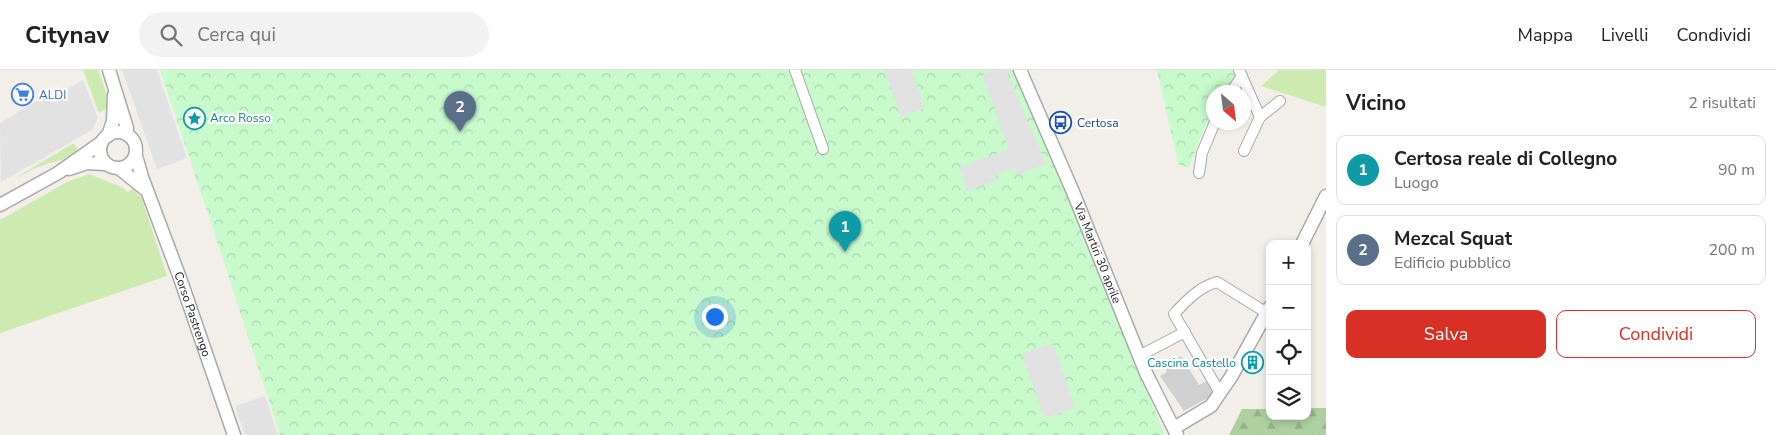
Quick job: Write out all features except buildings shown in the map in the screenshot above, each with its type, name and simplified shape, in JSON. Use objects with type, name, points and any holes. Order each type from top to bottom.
[{"type":"street","points":[[109,70],[127,133]]},
{"type":"street","points":[[795,70],[823,149]]},
{"type":"street","name":"Via Martiri 30 aprile","points":[[1020,70],[1073,192],[1139,356],[1176,432]]},
{"type":"street","points":[[1235,85],[1241,73]]},
{"type":"street","points":[[1241,73],[1260,117]]},
{"type":"street","points":[[105,164],[100,157],[100,152],[113,121],[114,85]]},
{"type":"street","points":[[1244,150],[1260,117],[1280,101]]},
{"type":"street","points":[[1199,173],[1202,153],[1212,130]]},
{"type":"street","points":[[0,205],[58,172],[116,132],[127,133],[135,143],[136,156],[129,165],[120,169]]},
{"type":"street","name":"Corso Pastrengo","points":[[136,156],[234,435]]},
{"type":"street","points":[[58,172],[87,163],[105,164],[120,169],[148,192]]},
{"type":"street","points":[[1304,240],[1326,196]]},
{"type":"street","points":[[1220,393],[1174,314],[1189,298],[1209,284],[1217,282],[1266,309]]},
{"type":"street","points":[[1176,432],[1211,406],[1231,377],[1266,314]]},
{"type":"street","points":[[1139,356],[1185,332]]},
{"type":"shaded area","points":[[122,70],[157,70],[187,158],[157,169]]},
{"type":"shaded area","points":[[884,70],[911,70],[925,108],[901,117]]},
{"type":"shaded area","points":[[994,70],[1006,70],[1046,164],[1017,175],[1014,168],[996,174],[997,180],[967,191],[960,167],[1009,149],[982,75]]},
{"type":"shaded area","points":[[83,80],[98,118],[92,130],[1,182],[0,123],[50,93],[53,97]]},
{"type":"shaded area","points":[[1053,343],[1075,408],[1044,418],[1022,354]]},
{"type":"shaded area","points":[[1181,356],[1199,385],[1207,381],[1213,391],[1208,398],[1184,411],[1160,376],[1167,372],[1164,366]]},
{"type":"shaded area","points":[[265,396],[278,435],[245,435],[235,406]]},
{"type":"green space","points":[[83,70],[98,70],[107,95],[109,107],[99,113]]},
{"type":"green space","points":[[160,70],[1014,70],[1165,435],[280,435]]},
{"type":"green space","points":[[1157,70],[1232,70],[1235,75],[1229,85],[1206,85],[1206,125],[1189,168],[1178,164]]},
{"type":"green space","points":[[1279,70],[1326,70],[1326,107],[1261,86]]},
{"type":"green space","points":[[74,143],[78,151],[73,155],[38,167],[15,178]]},
{"type":"green space","points":[[89,174],[122,187],[128,192],[133,188],[142,199],[167,276],[0,333],[0,220],[67,182]]},
{"type":"green space","points":[[1311,408],[1326,408],[1326,435],[1229,435],[1242,409],[1266,409],[1266,420],[1311,420]]},
{"type":"place","name":"ALDI","points":[[23,95]]},
{"type":"place","name":"Arco Rosso","points":[[194,118]]},
{"type":"place","name":"Certosa","points":[[1061,123]]},
{"type":"place","name":"Mezcal Squat","points":[[460,132]]},
{"type":"place","name":"Certosa reale di Collegno","points":[[845,252]]},
{"type":"place","name":"Cascina Castello","points":[[1252,363]]}]
